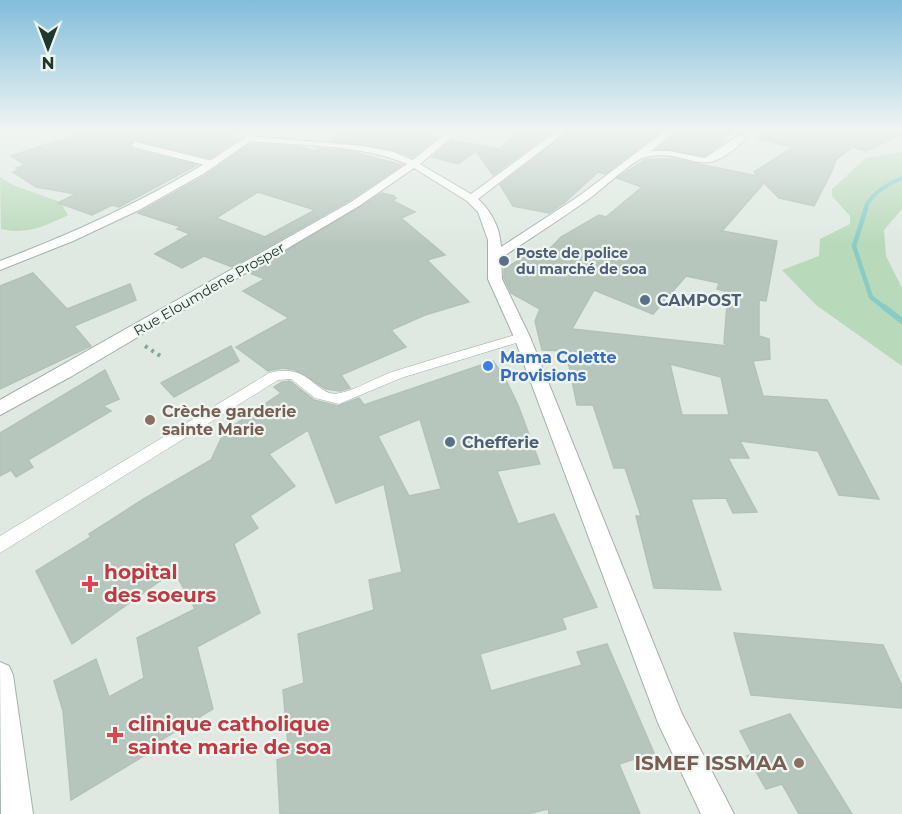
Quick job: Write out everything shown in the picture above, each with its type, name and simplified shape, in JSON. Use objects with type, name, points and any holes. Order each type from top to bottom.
[{"type":"street","points":[[0,266],[102,225],[204,169]]},
{"type":"street","name":"Rue Eloumdene Prosper","points":[[0,408],[345,210],[407,169]]},
{"type":"street","points":[[422,169],[471,199],[483,210],[490,224],[495,256],[495,279],[522,337],[672,723],[718,814]]},
{"type":"street","points":[[471,199],[512,169]]},
{"type":"street","points":[[495,256],[583,198],[621,169]]},
{"type":"street","points":[[0,675],[17,814]]},
{"type":"lane","points":[[0,545],[284,372],[293,373],[321,396],[339,399],[397,375],[522,337]]},
{"type":"green space","points":[[854,169],[902,169],[902,209],[884,230],[886,256],[902,288],[902,366],[816,305],[782,270],[819,256],[820,239],[850,224],[850,216],[832,196],[832,189]]},
{"type":"green space","points":[[0,177],[13,185],[60,202],[68,215],[44,226],[27,230],[1,229]]},
{"type":"building","points":[[17,169],[190,169],[119,207],[112,205],[92,215],[58,203],[76,194],[36,187],[13,172],[19,170]]},
{"type":"building","points":[[214,169],[396,169],[350,200],[232,267],[204,256],[182,268],[155,254],[190,234],[177,229],[181,227],[138,213]],"holes":[[[258,192],[315,210],[265,237],[216,218]]]},
{"type":"building","points":[[489,169],[501,169],[493,175]]},
{"type":"building","points":[[520,169],[612,169],[605,174],[598,172],[564,203],[549,213],[513,206],[500,185]]},
{"type":"building","points":[[631,169],[723,169],[758,176],[754,172],[759,169],[833,169],[814,206],[779,198],[764,183],[722,231],[777,241],[766,301],[759,300],[759,336],[769,339],[770,359],[753,361],[763,396],[827,400],[879,499],[839,495],[818,451],[740,441],[749,458],[728,458],[757,512],[733,513],[726,498],[691,499],[721,590],[654,588],[636,516],[641,516],[625,468],[614,468],[593,405],[577,405],[566,351],[542,350],[535,321],[540,309],[511,293],[504,278],[504,269],[527,255],[538,261],[561,237],[599,215],[606,217],[642,187],[617,178]],"holes":[[[686,276],[719,283],[717,289],[728,292],[724,343],[728,346],[572,329],[594,290],[653,314]],[[670,364],[721,377],[729,415],[682,415]]]},
{"type":"building","points":[[382,193],[394,196],[396,198],[393,201],[415,212],[401,218],[445,255],[427,260],[469,302],[425,315],[391,330],[406,347],[341,375],[350,388],[340,391],[326,389],[295,370],[283,368],[268,371],[236,347],[289,318],[243,291],[265,279],[250,273]]},
{"type":"building","points":[[33,273],[67,309],[130,284],[136,300],[74,326],[91,346],[0,389],[0,286]]},
{"type":"building","points":[[231,346],[239,361],[174,397],[161,383]]},
{"type":"building","points":[[493,361],[504,376],[518,405],[540,464],[497,471],[518,524],[554,514],[597,607],[562,618],[566,629],[480,654],[491,691],[582,665],[577,652],[607,644],[654,753],[619,764],[640,814],[549,814],[548,809],[528,814],[280,814],[277,760],[289,756],[283,690],[304,683],[298,634],[374,610],[369,580],[402,572],[384,484],[336,503],[308,430],[269,454],[295,486],[250,516],[258,528],[234,544],[260,613],[197,647],[213,709],[151,746],[152,751],[71,800],[63,711],[54,681],[96,659],[109,697],[144,678],[137,638],[195,609],[174,571],[72,644],[36,571],[91,537],[89,534],[142,500],[211,460],[228,424],[234,425],[281,393],[274,387],[282,382],[290,381],[314,400],[338,406],[359,398],[364,405]],"holes":[[[420,419],[441,489],[409,496],[378,436]]]},
{"type":"building","points":[[105,370],[119,399],[103,406],[111,411],[28,460],[33,467],[16,477],[11,470],[0,476],[0,433]]},
{"type":"building","points":[[734,633],[883,645],[902,686],[902,708],[751,695]]},
{"type":"building","points":[[790,714],[852,814],[799,814],[782,784],[766,789],[747,756],[752,754],[740,731]]},
{"type":"waterway","points":[[865,209],[875,194],[902,178]]},
{"type":"waterway","points":[[866,208],[854,246],[871,297],[886,309]]},
{"type":"waterway","points":[[884,307],[902,321]]},
{"type":"place","name":"Poste de police du marché de soa","points":[[504,261]]},
{"type":"place","name":"CAMPOST","points":[[645,300]]},
{"type":"place","name":"Mama Colette Provisions","points":[[488,366]]},
{"type":"place","name":"Crèche garderie sainte Marie","points":[[150,420]]},
{"type":"place","name":"Chefferie","points":[[450,442]]},
{"type":"place","name":"hopital des soeurs","points":[[90,584]]},
{"type":"place","name":"clinique catholique sainte marie de soa","points":[[115,735]]},
{"type":"place","name":"ISMEF ISSMAA","points":[[799,763]]}]
